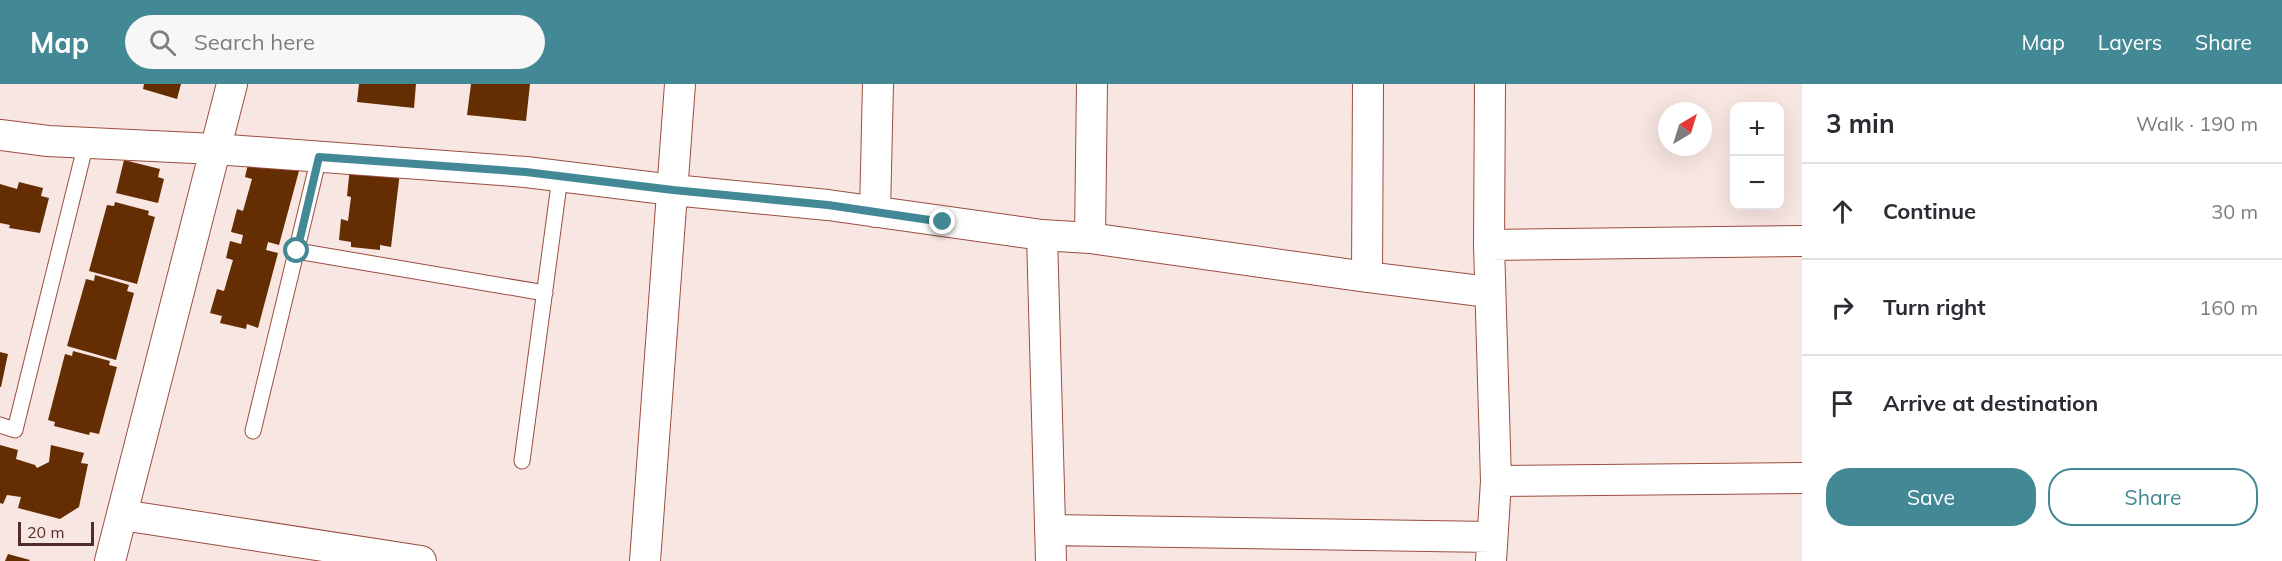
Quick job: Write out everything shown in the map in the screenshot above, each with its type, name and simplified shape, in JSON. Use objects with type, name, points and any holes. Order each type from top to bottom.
[{"type":"street","points":[[110,561],[232,84]]},
{"type":"street","points":[[645,561],[680,84]]},
{"type":"street","points":[[875,212],[878,84]]},
{"type":"street","points":[[1090,238],[1092,84]]},
{"type":"street","points":[[1367,277],[1368,84]]},
{"type":"street","points":[[1050,530],[1491,549],[1496,481],[1489,244],[1490,84]]},
{"type":"street","points":[[0,135],[86,143],[214,149],[560,177],[828,205],[1042,235],[1090,238],[1490,292]]},
{"type":"street","points":[[1042,235],[1051,561]]},
{"type":"street","points":[[1489,244],[1802,241]]},
{"type":"street","points":[[1496,481],[1802,478]]},
{"type":"street","points":[[122,515],[421,561]]},
{"type":"lane","points":[[0,425],[15,430],[86,143]]},
{"type":"lane","points":[[253,431],[319,157]]},
{"type":"lane","points":[[522,461],[560,177]]},
{"type":"lane","points":[[297,251],[545,293]]},
{"type":"building","points":[[144,84],[181,84],[177,99],[143,89]]},
{"type":"building","points":[[359,84],[416,84],[414,108],[357,102]]},
{"type":"building","points":[[471,84],[530,84],[526,121],[467,115]]},
{"type":"building","points":[[124,160],[160,169],[158,177],[164,179],[158,203],[116,193]]},
{"type":"building","points":[[249,160],[299,171],[279,245],[268,242],[266,250],[278,253],[258,328],[247,324],[246,329],[220,323],[222,316],[210,313],[217,289],[224,291],[233,260],[226,258],[230,241],[241,244],[243,235],[231,232],[237,209],[243,211],[252,179],[245,177]]},
{"type":"building","points":[[350,167],[400,172],[391,247],[380,245],[380,250],[351,247],[351,242],[339,240],[341,219],[348,221],[351,197],[347,196]]},
{"type":"building","points":[[19,182],[43,188],[41,196],[49,198],[40,233],[9,228],[10,225],[0,223],[0,184],[17,189]]},
{"type":"building","points":[[115,202],[149,211],[148,215],[155,217],[137,284],[89,271],[107,205],[114,206]]},
{"type":"building","points":[[95,275],[129,285],[127,291],[134,293],[116,360],[67,346],[86,279],[94,281]]},
{"type":"building","points":[[73,351],[110,361],[109,365],[117,367],[99,434],[90,432],[89,435],[54,426],[55,422],[48,420],[65,354],[72,356]]},
{"type":"building","points":[[0,352],[8,354],[1,387],[0,387]]},
{"type":"building","points":[[0,445],[18,450],[16,459],[35,465],[37,468],[49,462],[51,445],[84,453],[81,463],[88,464],[79,507],[60,519],[18,508],[21,497],[7,495],[3,504],[0,503]]},
{"type":"building","points":[[8,554],[30,560],[5,561]]},
{"type":"route","points":[[297,251],[319,157],[526,172],[673,190],[828,205],[943,222]]}]
